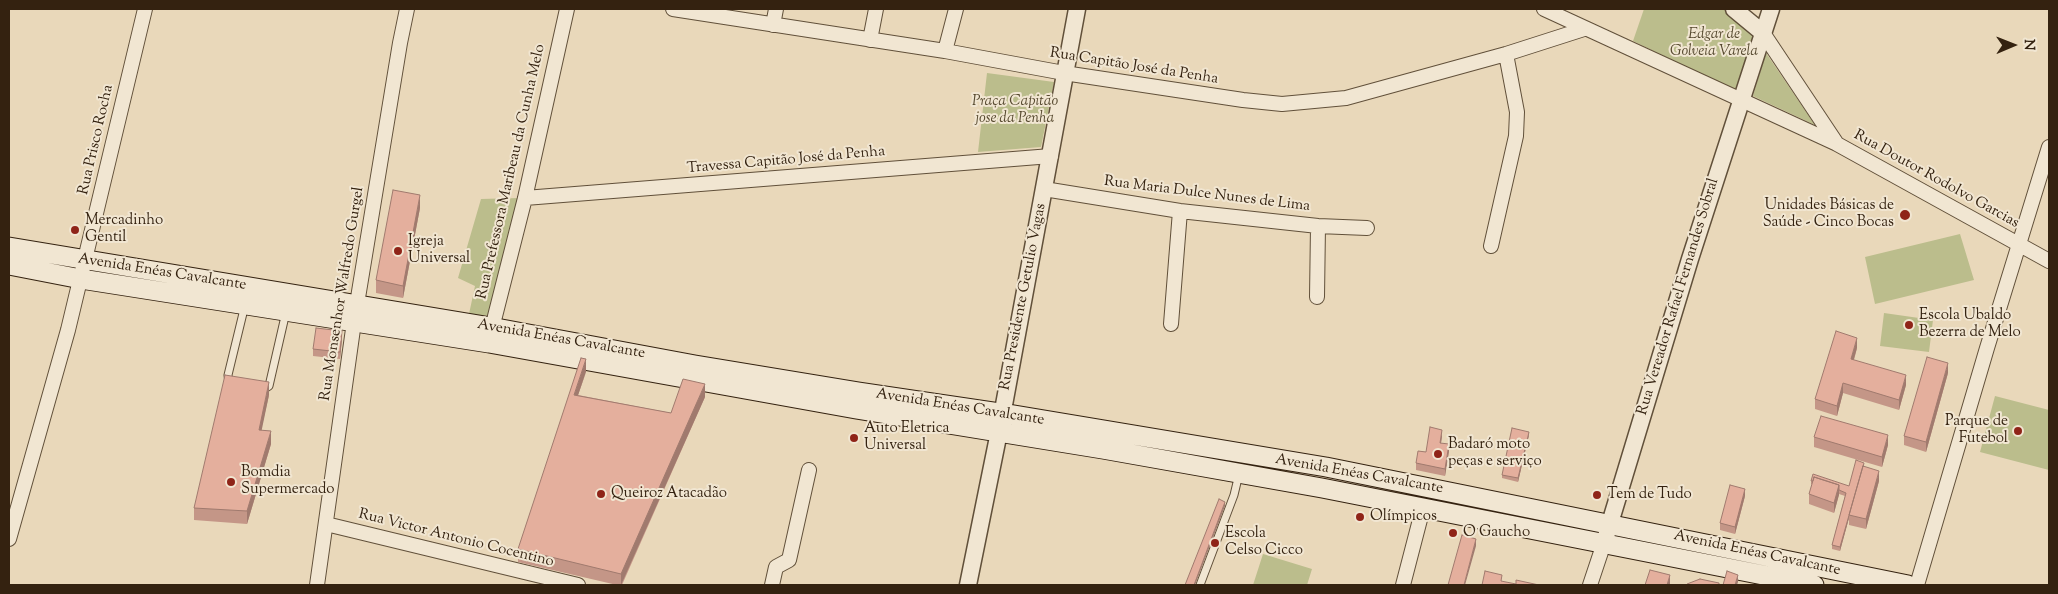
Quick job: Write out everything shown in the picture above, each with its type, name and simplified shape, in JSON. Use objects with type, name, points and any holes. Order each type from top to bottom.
[{"type":"main road","name":"Avenida Enéas Cavalcante","points":[[9,248],[83,270],[245,305],[286,305]]},
{"type":"main road","name":"Avenida Enéas Cavalcante","points":[[9,265],[83,270],[286,305],[356,313],[490,335],[857,400],[1105,440],[1326,468],[1908,585]]},
{"type":"main road","name":"Avenida Enéas Cavalcante","points":[[1105,440],[1239,474],[1322,488],[1812,585]]},
{"type":"main road","points":[[1322,488],[1326,468]]},
{"type":"main road","points":[[1812,585],[1815,566]]},
{"type":"street","name":"Rua Prisco Rocha","points":[[9,539],[83,270],[146,9]]},
{"type":"street","name":"Rua Monsenhor Walfredo Gurgel","points":[[317,585],[356,313],[407,9]]},
{"type":"street","name":"Rua Prefessora Maribeau da Cunha Melo","points":[[490,335],[525,198],[567,9]]},
{"type":"street","name":"Rua Capitão José da Penha","points":[[673,9],[945,51],[1064,73],[1243,100],[1282,104],[1346,98],[1506,54],[1584,29]]},
{"type":"street","points":[[773,25],[776,9]]},
{"type":"street","points":[[870,40],[876,9]]},
{"type":"street","points":[[945,51],[956,9]]},
{"type":"street","name":"Rua Presidente Getulio Vagas","points":[[968,585],[1001,423],[1077,9]]},
{"type":"street","name":"Rua Doutor Rodolvo Garcias","points":[[1544,9],[1837,144],[2049,261]]},
{"type":"street","points":[[1734,9],[1763,33],[1837,144]]},
{"type":"street","name":"Rua Vereador Rafael Fernandes Sobral","points":[[1590,585],[1690,259],[1771,9]]},
{"type":"street","points":[[1491,246],[1516,136],[1518,112],[1506,54]]},
{"type":"street","points":[[1917,585],[2049,146]]},
{"type":"street","name":"Travessa Capitão José da Penha","points":[[525,198],[1051,156]]},
{"type":"street","name":"Rua Maria Dulce Nunes de Lima","points":[[1044,189],[1180,211],[1318,226],[1367,228]]},
{"type":"street","points":[[1171,324],[1180,211]]},
{"type":"street","points":[[1317,297],[1318,226]]},
{"type":"street","points":[[772,585],[776,567],[788,560],[810,470]]},
{"type":"street","points":[[1403,585],[1422,508]]},
{"type":"street","name":"Rua Victor Antonio Cocentino","points":[[326,524],[578,585]]},
{"type":"lane","points":[[232,386],[228,375],[245,305]]},
{"type":"lane","points":[[258,391],[264,390],[269,386],[286,305]]},
{"type":"lane","points":[[1200,585],[1234,495],[1239,474]]},
{"type":"green space","name":"Edgar de Golveia Varela","points":[[1644,9],[1724,9],[1755,35],[1736,91],[1633,41]]},
{"type":"green space","points":[[1766,53],[1815,125],[1753,96]]},
{"type":"green space","name":"Praça Capitão jose da Penha","points":[[987,73],[1054,82],[1041,147],[978,152]]},
{"type":"green space","points":[[519,198],[491,316],[469,314],[475,286],[458,278],[481,199]]},
{"type":"green space","points":[[1960,234],[1974,280],[1875,304],[1865,257]]},
{"type":"green space","points":[[1884,313],[1933,320],[1929,352],[1880,346]]},
{"type":"green space","name":"Parque de Futebol","points":[[1995,396],[2049,410],[2049,470],[1980,452]]},
{"type":"green space","points":[[1263,554],[1312,569],[1307,585],[1253,585]]},
{"type":"building","name":"Igreja Universal","points":[[393,190],[420,195],[403,286],[376,280]]},
{"type":"building","points":[[316,328],[342,331],[340,352],[313,349]]},
{"type":"building","points":[[1836,331],[1857,338],[1851,359],[1906,375],[1899,400],[1843,383],[1837,406],[1815,399]]},
{"type":"building","points":[[1927,357],[1948,363],[1926,442],[1904,436]]},
{"type":"building","name":"Queiroz Atacadão","points":[[581,358],[586,359],[574,395],[671,413],[683,379],[705,384],[621,574],[518,549]]},
{"type":"building","name":"Bomdia Supermercado","points":[[225,375],[269,382],[259,430],[271,431],[247,511],[194,508]]},
{"type":"building","points":[[1821,416],[1888,435],[1882,457],[1814,437]]},
{"type":"building","name":"Badaró moto peças e serviço","points":[[1430,427],[1442,430],[1440,443],[1449,444],[1445,469],[1416,463],[1418,451],[1426,452]]},
{"type":"building","points":[[1512,428],[1529,432],[1518,478],[1502,475]]},
{"type":"building","points":[[1856,460],[1864,463],[1840,547],[1832,545],[1846,493],[1839,490],[1839,485],[1814,477],[1813,481],[1811,481],[1813,474],[1849,486]]},
{"type":"building","points":[[1863,466],[1879,471],[1866,519],[1849,515]]},
{"type":"building","points":[[1814,477],[1839,485],[1834,503],[1809,494]]},
{"type":"building","points":[[1730,485],[1745,489],[1735,527],[1720,523]]},
{"type":"building","points":[[1219,499],[1225,502],[1194,585],[1185,585]]},
{"type":"building","points":[[1462,535],[1476,539],[1464,585],[1448,585]]},
{"type":"building","points":[[1650,570],[1670,575],[1667,585],[1645,585]]},
{"type":"building","points":[[1485,571],[1502,575],[1501,581],[1516,584],[1516,580],[1539,585],[1482,585]]},
{"type":"building","points":[[1727,571],[1738,575],[1735,585],[1723,585]]},
{"type":"building","points":[[1700,579],[1719,583],[1719,585],[1687,585]]},
{"type":"place","name":"Unidades Básicas de Saúde - Cinco Bocas","points":[[1905,215]]},
{"type":"place","name":"Mercadinho Gentil","points":[[75,230]]},
{"type":"place","name":"Igreja Universal","points":[[398,251]]},
{"type":"place","name":"Escola Ubaldo Bezerra de Melo","points":[[1909,325]]},
{"type":"place","name":"Parque de Futebol","points":[[2018,431]]},
{"type":"place","name":"Auto Eletrica Universal","points":[[854,438]]},
{"type":"place","name":"Badaró moto peças e serviço","points":[[1438,454]]},
{"type":"place","name":"Bomdia Supermercado","points":[[231,482]]},
{"type":"place","name":"Queiroz Atacadão","points":[[601,494]]},
{"type":"place","name":"Tem de Tudo","points":[[1597,495]]},
{"type":"place","name":"Olímpicos","points":[[1360,517]]},
{"type":"place","name":"O Gaucho","points":[[1453,533]]},
{"type":"place","name":"Escola Celso Cicco","points":[[1215,543]]}]
